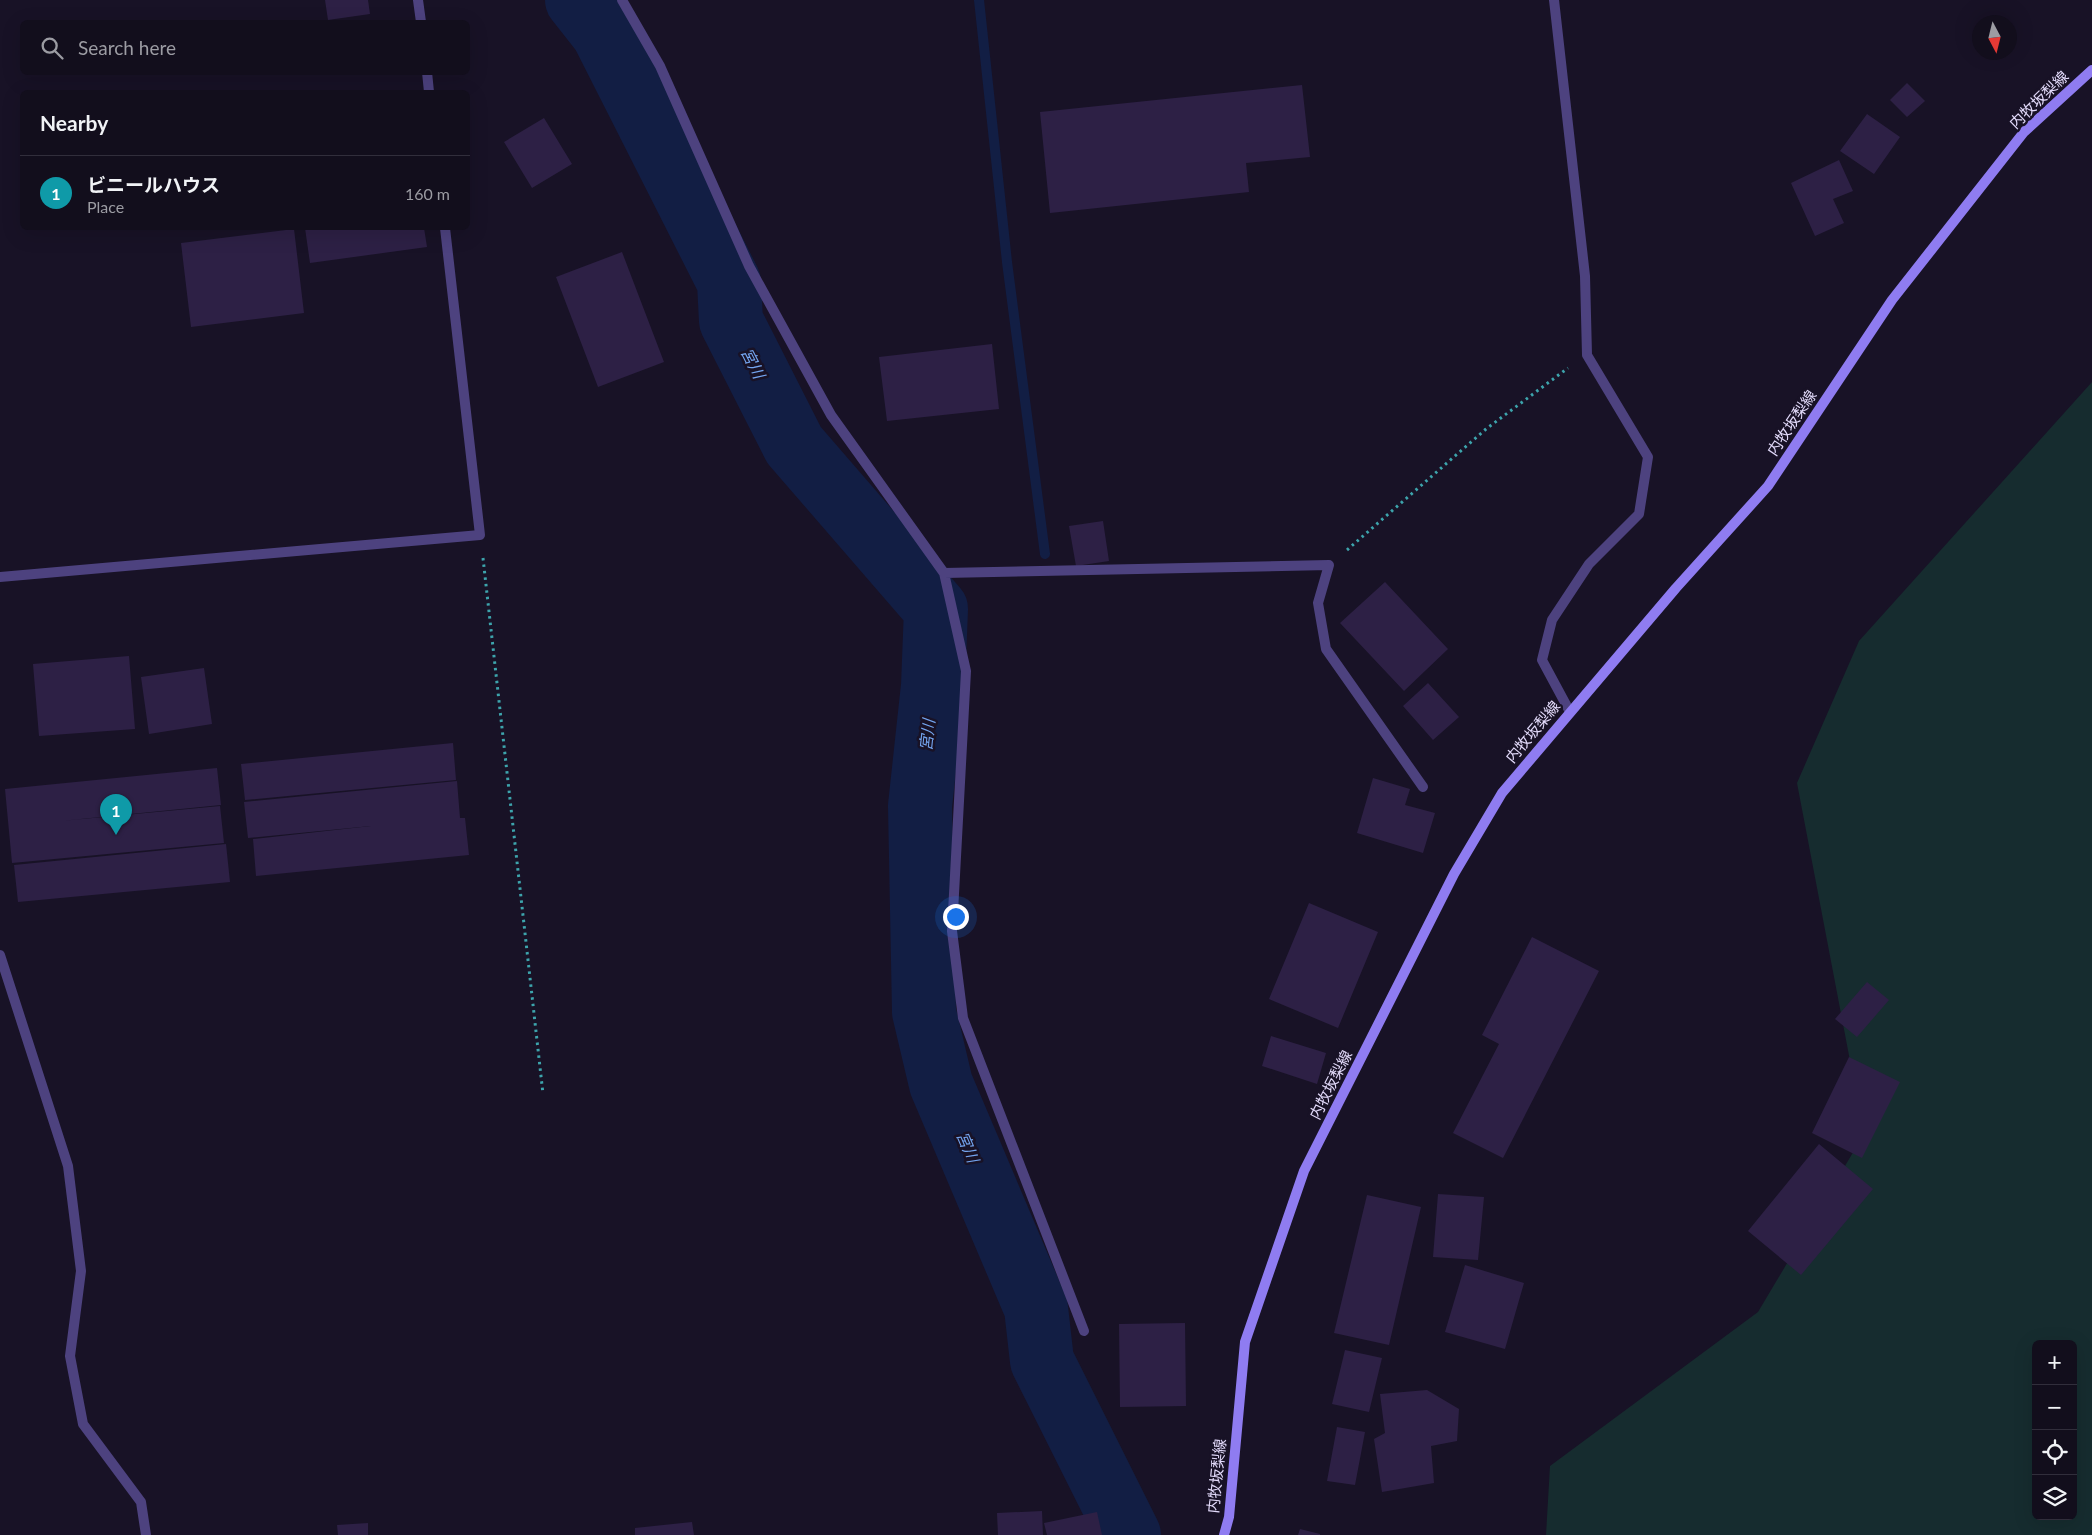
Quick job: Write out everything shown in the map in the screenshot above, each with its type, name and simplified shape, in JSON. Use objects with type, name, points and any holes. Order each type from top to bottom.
[{"type":"main road","name":"内牧坂梨線","points":[[1224,1535],[1229,1517],[1245,1342],[1304,1171],[1454,874],[1502,793],[1676,588],[1768,486],[1892,300],[2024,132],[2092,70]]},
{"type":"street","points":[[418,0],[421,20]]},
{"type":"street","points":[[622,0],[660,66],[748,266],[826,406],[944,573],[966,671],[952,931],[963,1018],[1084,1330]]},
{"type":"street","points":[[1554,0],[1585,276],[1587,355],[1648,457],[1639,514],[1589,564],[1552,620],[1542,660],[1570,712]]},
{"type":"street","points":[[427,75],[429,90]]},
{"type":"street","points":[[0,577],[480,535],[445,230]]},
{"type":"street","points":[[944,573],[1329,565],[1318,603],[1326,649],[1423,787]]},
{"type":"street","points":[[0,955],[68,1166],[81,1271],[70,1356],[83,1424],[141,1502],[146,1535]]},
{"type":"path","points":[[1329,565],[1486,428],[1587,355]]},
{"type":"path","points":[[480,535],[543,1094]]},
{"type":"green space","points":[[2092,382],[2092,1535],[1546,1535],[1550,1466],[1758,1312],[1864,1134],[1797,783],[1859,641]]},
{"type":"building","points":[[325,0],[368,0],[370,14],[328,20]]},
{"type":"building","points":[[1907,83],[1925,101],[1907,117],[1890,100]]},
{"type":"building","points":[[1302,85],[1310,157],[1246,163],[1249,192],[1050,213],[1040,112]]},
{"type":"building","points":[[1867,114],[1900,137],[1874,174],[1840,151]]},
{"type":"building","points":[[544,118],[572,164],[532,188],[504,142]]},
{"type":"building","points":[[1839,160],[1853,191],[1833,199],[1844,223],[1815,236],[1791,183]]},
{"type":"building","points":[[294,230],[304,313],[191,327],[181,243]]},
{"type":"building","points":[[305,230],[424,230],[427,247],[310,263]]},
{"type":"building","points":[[622,252],[664,362],[598,387],[556,277]]},
{"type":"building","points":[[992,344],[999,409],[887,421],[879,357]]},
{"type":"building","points":[[1103,521],[1109,561],[1076,566],[1069,526]]},
{"type":"building","points":[[1385,582],[1448,649],[1404,691],[1340,623]]},
{"type":"building","points":[[129,656],[135,729],[39,736],[33,664]]},
{"type":"building","points":[[204,668],[212,724],[149,734],[141,677]]},
{"type":"building","points":[[1428,683],[1459,717],[1433,740],[1403,706]]},
{"type":"building","points":[[453,743],[456,780],[245,800],[241,764]]},
{"type":"building","points":[[217,768],[221,805],[61,821],[220,806],[224,843],[12,863],[5,789]]},
{"type":"building","points":[[1373,778],[1410,789],[1405,805],[1435,813],[1423,853],[1357,833]]},
{"type":"building","points":[[457,781],[460,818],[465,818],[469,855],[256,876],[253,839],[371,826],[248,838],[244,802]]},
{"type":"building","points":[[226,844],[230,882],[18,902],[14,865]]},
{"type":"building","points":[[1309,903],[1378,932],[1338,1028],[1269,999]]},
{"type":"building","points":[[1532,937],[1599,971],[1503,1158],[1453,1133],[1499,1044],[1482,1035]]},
{"type":"building","points":[[1867,982],[1889,1000],[1857,1037],[1835,1019]]},
{"type":"building","points":[[1271,1036],[1326,1053],[1317,1084],[1262,1066]]},
{"type":"building","points":[[1849,1057],[1900,1082],[1862,1158],[1812,1133]]},
{"type":"building","points":[[1819,1144],[1873,1189],[1801,1275],[1748,1231]]},
{"type":"building","points":[[1438,1194],[1484,1197],[1478,1260],[1433,1257]]},
{"type":"building","points":[[1367,1195],[1421,1207],[1389,1345],[1334,1333]]},
{"type":"building","points":[[1465,1265],[1524,1283],[1505,1349],[1445,1332]]},
{"type":"building","points":[[1185,1323],[1186,1406],[1120,1407],[1119,1324]]},
{"type":"building","points":[[1345,1350],[1382,1358],[1369,1412],[1332,1404]]},
{"type":"building","points":[[1427,1390],[1459,1409],[1457,1441],[1431,1446],[1434,1483],[1382,1492],[1374,1439],[1385,1433],[1380,1394]]},
{"type":"building","points":[[1337,1427],[1365,1432],[1355,1485],[1327,1481]]},
{"type":"building","points":[[1042,1511],[1043,1535],[998,1535],[997,1513]]},
{"type":"building","points":[[1097,1512],[1102,1535],[1047,1535],[1044,1523]]},
{"type":"building","points":[[692,1522],[694,1535],[635,1535],[635,1528]]},
{"type":"building","points":[[368,1523],[368,1535],[338,1535],[337,1525]]},
{"type":"building","points":[[1300,1529],[1320,1534],[1320,1535],[1298,1535]]},
{"type":"waterway","name":"宮川","points":[[577,0],[603,33],[729,282],[731,321],[794,445],[936,609],[933,686],[920,806],[924,1012],[941,1084],[1036,1308],[1042,1361],[1129,1535]]},
{"type":"waterway","points":[[979,0],[1007,262],[1045,554]]},
{"type":"place","name":"ビニールハウス","points":[[116,835]]}]
